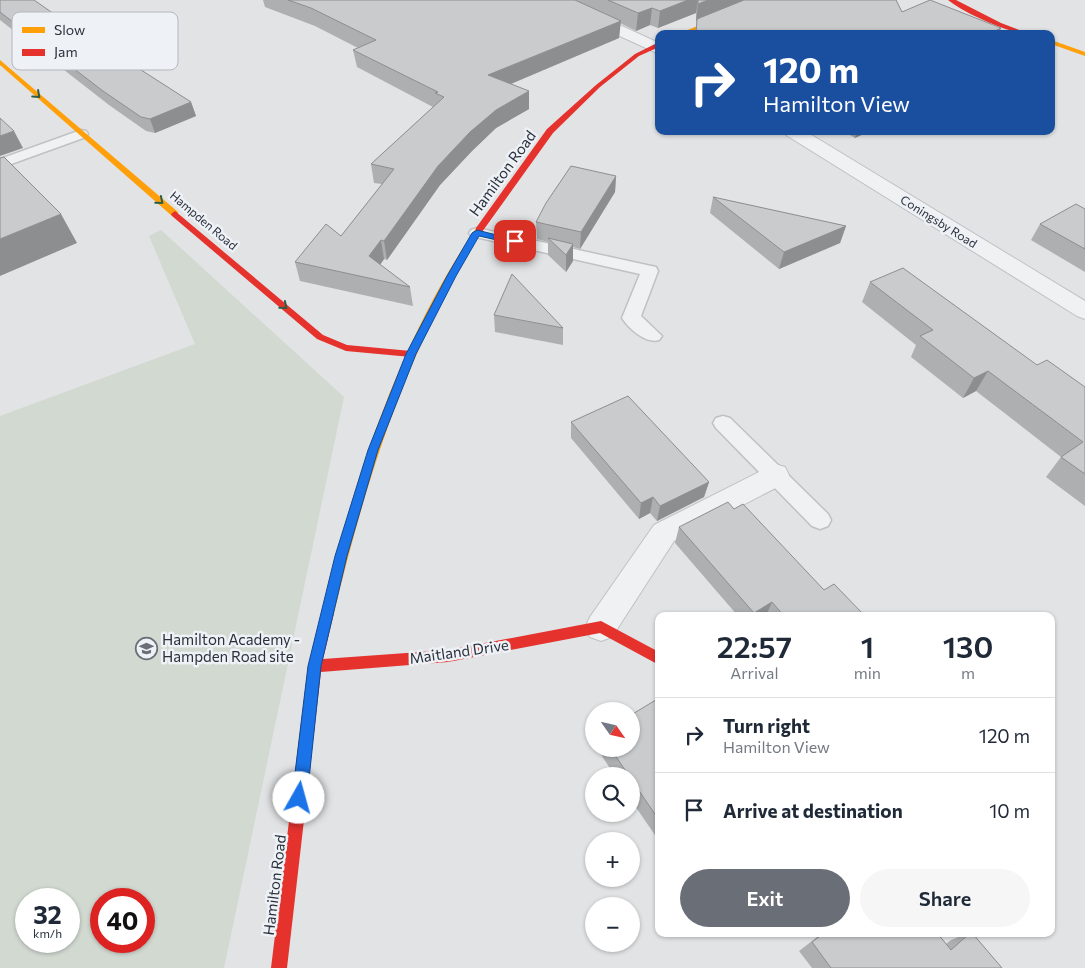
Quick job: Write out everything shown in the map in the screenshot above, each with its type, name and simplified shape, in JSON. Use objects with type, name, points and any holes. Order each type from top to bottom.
[{"type":"street","points":[[553,0],[655,46]]},
{"type":"street","points":[[691,30],[766,0]]},
{"type":"street","points":[[950,0],[999,24],[1016,30]]},
{"type":"street","points":[[1055,43],[1085,54]]},
{"type":"street","name":"Hamilton Road","points":[[279,968],[315,666],[341,556],[373,450],[411,354],[451,276],[477,233],[550,131],[598,86],[637,55],[655,48]]},
{"type":"street","name":"Hampden Road","points":[[0,62],[81,134],[320,337],[346,348],[411,354]]},
{"type":"street","name":"Coningsby Road","points":[[799,135],[1085,311]]},
{"type":"street","points":[[655,657],[601,627],[664,533],[775,475]]},
{"type":"street","name":"Maitland Drive","points":[[315,666],[448,656],[601,627]]},
{"type":"lane","points":[[0,164],[81,134]]},
{"type":"lane","points":[[477,233],[650,271],[632,318],[653,336]]},
{"type":"lane","points":[[723,423],[820,520]]},
{"type":"shaded area","name":"Hamilton Academy - Hampden Road site","points":[[161,230],[344,397],[224,968],[0,968],[0,416],[195,344],[149,236]]},
{"type":"building","points":[[0,0],[34,0],[51,12],[12,12],[12,21],[0,12]]},
{"type":"building","points":[[288,0],[575,0],[621,21],[488,75],[529,91],[496,110],[470,132],[438,166],[384,241],[381,240],[369,256],[410,287],[295,262],[326,224],[341,236],[394,169],[371,164],[444,97],[435,93],[438,92],[353,50],[376,40],[311,8]]},
{"type":"building","points":[[608,0],[688,0],[660,11],[652,8],[638,13]]},
{"type":"building","points":[[698,0],[708,0],[698,4]]},
{"type":"building","points":[[744,0],[896,0],[902,12],[930,0],[1001,28],[997,30],[696,30],[697,19]]},
{"type":"building","points":[[76,70],[141,70],[191,102],[150,119],[141,117]]},
{"type":"building","points":[[0,118],[14,131],[0,136]]},
{"type":"building","points":[[4,157],[61,214],[0,239],[0,158]]},
{"type":"building","points":[[571,166],[616,176],[581,232],[536,222],[546,203]]},
{"type":"building","points":[[713,197],[846,226],[784,252]]},
{"type":"building","points":[[1076,204],[1085,209],[1085,249],[1040,224]]},
{"type":"building","points":[[548,238],[573,244],[566,255]]},
{"type":"building","points":[[903,268],[1037,365],[1047,360],[1085,387],[1085,474],[1061,457],[1083,442],[988,371],[974,378],[920,336],[933,330],[870,282]]},
{"type":"building","points":[[512,274],[563,328],[494,315]]},
{"type":"building","points":[[628,396],[709,482],[660,506],[653,497],[641,503],[571,422]]},
{"type":"building","points":[[728,502],[734,509],[743,504],[824,590],[834,584],[861,612],[781,612],[772,602],[753,612],[679,527]]},
{"type":"building","points":[[655,700],[655,814],[640,792],[640,767],[623,767],[617,758],[640,758],[640,710]]},
{"type":"building","points":[[819,937],[940,937],[951,950],[966,937],[976,937],[1002,968],[831,968],[812,942]]},
{"type":"traffic: slow","points":[[691,30],[766,0]]},
{"type":"traffic: slow","points":[[1055,43],[1085,54]]},
{"type":"traffic: slow","points":[[0,62],[175,214]]},
{"type":"traffic: slow","points":[[328,613],[359,496],[385,420],[416,345],[461,259],[479,230]]},
{"type":"traffic: jam","points":[[951,0],[999,24],[1016,30]]},
{"type":"traffic: jam","points":[[479,230],[550,131],[598,86],[637,55],[655,46]]},
{"type":"traffic: jam","points":[[175,214],[320,337],[346,348],[411,354]]},
{"type":"traffic: jam","points":[[279,968],[315,666],[328,613]]},
{"type":"traffic: jam","points":[[315,666],[448,656],[601,627],[655,657]]},
{"type":"place","name":"Hamilton Academy - Hampden Road site","points":[[146,648]]},
{"type":"route","points":[[299,798],[315,666],[341,556],[373,450],[411,354],[451,276],[477,233],[515,241]]}]
